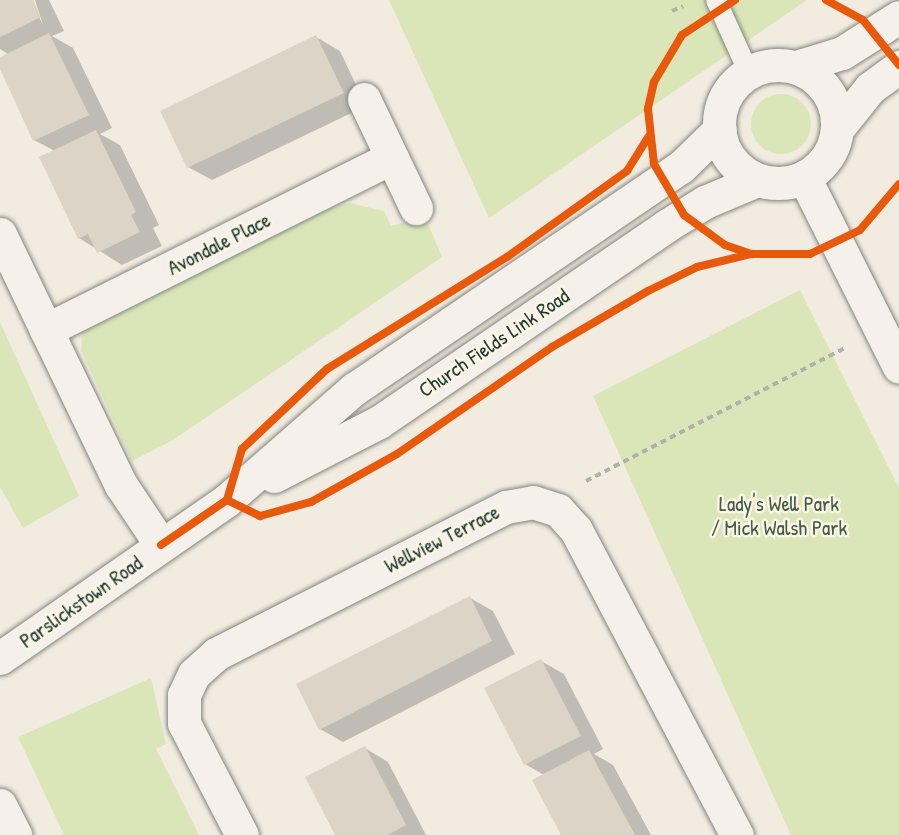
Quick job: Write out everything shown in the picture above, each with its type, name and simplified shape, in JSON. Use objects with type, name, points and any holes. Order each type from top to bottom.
[{"type":"street","points":[[899,17],[842,53],[796,67],[776,64],[749,73],[726,95],[720,129],[728,155],[757,180],[775,183],[804,177],[824,162],[838,128],[870,88],[899,67]]},
{"type":"street","points":[[796,67],[829,92],[838,128]]},
{"type":"street","points":[[364,99],[416,208]]},
{"type":"street","name":"Church Fields Link Road","points":[[162,545],[227,500],[354,390],[681,167],[720,129]]},
{"type":"street","name":"Avondale Place","points":[[46,330],[391,158]]},
{"type":"street","points":[[804,177],[899,367]]},
{"type":"street","name":"Church Fields Link Road","points":[[227,500],[379,422],[650,236],[705,202],[757,180]]},
{"type":"street","points":[[0,234],[121,485],[162,545]]},
{"type":"street","name":"Wellview Terrace","points":[[242,835],[184,723],[184,696],[194,674],[216,654],[506,507],[533,502],[558,510]]},
{"type":"street","points":[[558,510],[576,530],[737,835]]},
{"type":"street","name":"Parslickstown Road","points":[[0,658],[162,545]]},
{"type":"street","points":[[0,805],[15,835]]},
{"type":"lane","points":[[716,0],[749,73]]},
{"type":"path","points":[[664,0],[668,21]]},
{"type":"path","points":[[558,510],[592,474],[853,344]]},
{"type":"green space","points":[[389,0],[807,0],[489,218]]},
{"type":"green space","points":[[775,94],[787,94],[798,99],[806,107],[811,124],[809,136],[798,149],[787,154],[775,154],[764,149],[756,141],[751,130],[751,118],[756,107],[764,99]]},
{"type":"green space","points":[[350,203],[384,211],[391,226],[425,217],[442,257],[173,440],[132,461],[81,350],[82,333],[325,210]]},
{"type":"green space","name":"Lady's Well Park / Mick Walsh Park","points":[[800,290],[899,488],[899,835],[791,835],[593,396]]},
{"type":"green space","points":[[0,322],[79,496],[23,528],[0,487]]},
{"type":"green space","points":[[151,678],[166,744],[156,749],[199,835],[64,835],[18,737]]},
{"type":"building","points":[[0,0],[33,0],[41,17],[0,37]]},
{"type":"building","points":[[49,33],[89,115],[33,141],[0,69],[0,57]]},
{"type":"building","points":[[316,35],[344,93],[187,168],[160,111]]},
{"type":"building","points":[[96,130],[136,212],[131,215],[140,232],[97,253],[88,234],[78,239],[39,157]]},
{"type":"building","points":[[470,596],[492,641],[319,730],[296,684]]},
{"type":"building","points":[[541,659],[581,736],[524,765],[484,688]]},
{"type":"building","points":[[365,746],[406,825],[388,835],[335,835],[305,777]]},
{"type":"building","points":[[589,750],[635,835],[561,835],[532,780]]},
{"type":"cycle path","points":[[735,0],[682,35],[654,82],[648,109],[654,164],[684,215],[725,245],[751,254],[810,254],[860,230],[899,184]]},
{"type":"cycle path","points":[[826,0],[863,20],[899,65]]},
{"type":"cycle path","points":[[227,500],[242,449],[327,369],[507,257],[627,171],[648,137]]},
{"type":"cycle path","points":[[227,500],[260,516],[311,502],[397,454],[552,347],[648,291],[697,267],[751,254]]},
{"type":"cycle path","points":[[161,545],[227,500]]}]
